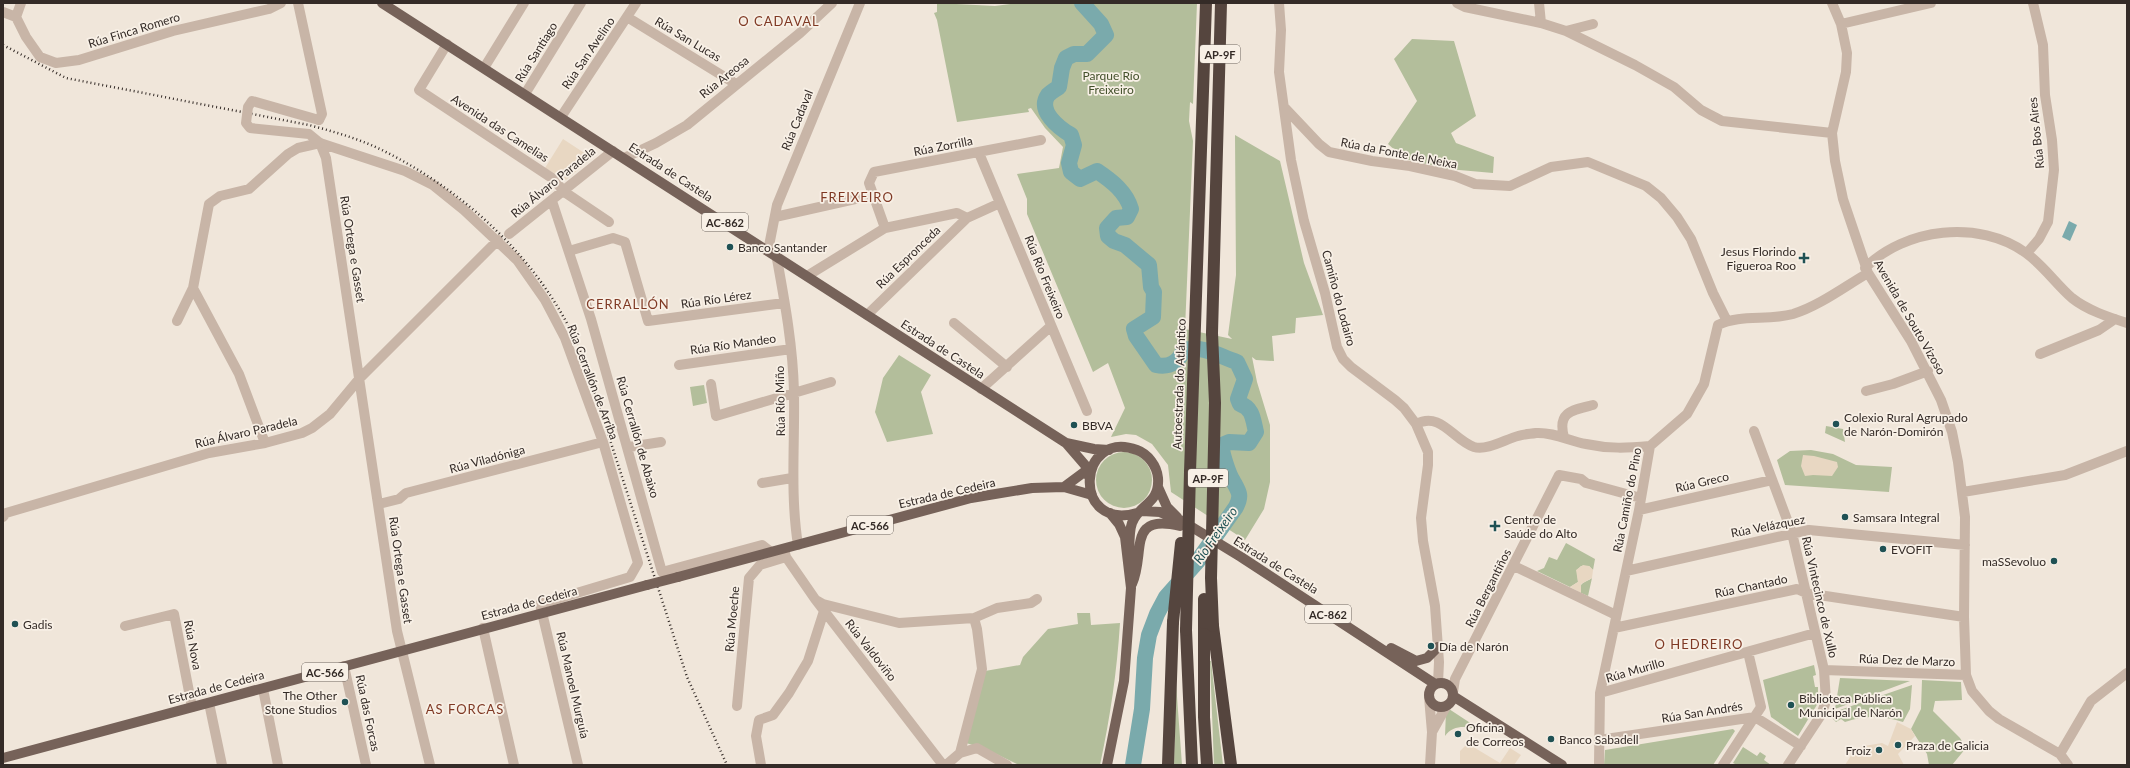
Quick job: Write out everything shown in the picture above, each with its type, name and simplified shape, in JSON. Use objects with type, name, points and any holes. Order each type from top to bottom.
[{"type":"highway","name":"AP-9F","points":[[1207,765],[1204,717],[1208,625],[1212,333],[1221,7]]},
{"type":"highway","name":"Autoestrada do Atlántico","points":[[1192,765],[1186,630],[1194,332],[1206,8]]},
{"type":"highway","points":[[1168,765],[1173,622],[1190,472]]},
{"type":"highway","points":[[1208,625],[1230,765]]},
{"type":"main road","name":"Estrada de Castela","points":[[382,3],[561,116],[768,251],[777,259],[807,276],[1066,443]]},
{"type":"main road","name":"AC-862","points":[[1066,443],[1094,449],[1109,450],[1119,447],[1130,447],[1140,451],[1148,457],[1155,466],[1158,476],[1158,487],[1167,507],[1182,522]]},
{"type":"main road","name":"AC-862","points":[[1066,443],[1089,471],[1092,495]]},
{"type":"main road","points":[[1064,487],[1076,477],[1089,471],[1099,457],[1109,450]]},
{"type":"main road","points":[[1075,453],[1078,462],[1076,477]]},
{"type":"main road","name":"Estrada de Cedeira","points":[[3,758],[263,689],[542,612],[771,552],[785,553],[798,545],[971,498],[1032,488],[1064,487]]},
{"type":"main road","name":"AC-566","points":[[1064,487],[1092,495]]},
{"type":"main road","points":[[1129,563],[1132,525],[1140,512],[1152,500],[1158,487]]},
{"type":"main road","points":[[1092,495],[1097,504],[1110,514],[1119,524],[1125,537],[1131,588],[1124,681],[1107,765]]},
{"type":"main road","name":"AC-862","points":[[1110,514],[1124,516],[1140,512],[1160,512],[1182,522]]},
{"type":"main road","points":[[1131,588],[1137,571],[1138,544],[1143,532],[1154,524],[1162,522],[1192,528]]},
{"type":"main road","name":"Estrada de Castela","points":[[1182,522],[1440,684]]},
{"type":"main road","points":[[1381,648],[1390,647],[1416,661],[1427,658],[1438,647]]},
{"type":"main road","points":[[1453,694],[1447,705],[1436,706],[1429,697],[1430,690],[1440,684],[1562,765]]},
{"type":"street","points":[[3,12],[16,17],[21,3]]},
{"type":"street","name":"Rúa Finca Romero","points":[[16,17],[26,37],[40,57],[56,63],[79,60],[173,31],[269,9],[281,3]]},
{"type":"street","points":[[298,3],[322,114],[319,120],[252,101],[248,107],[246,123],[250,128],[309,134],[320,143]]},
{"type":"street","points":[[484,68],[524,3]]},
{"type":"street","name":"Rúa Santiago","points":[[525,94],[581,3]]},
{"type":"street","name":"Rúa San Avelino","points":[[561,116],[636,3]]},
{"type":"street","name":"Rúa Areosa","points":[[624,158],[656,143],[687,125],[800,33],[832,3]]},
{"type":"street","name":"Rúa Cadaval","points":[[768,251],[777,205],[860,3]]},
{"type":"street","name":"Camiño do Lodairo","points":[[1279,3],[1281,30],[1279,72],[1291,160],[1304,221],[1325,293],[1337,347],[1347,363],[1395,400],[1416,424],[1428,452],[1428,465],[1422,512],[1422,534],[1434,592],[1440,684]]},
{"type":"street","points":[[1457,3],[1464,6],[1540,23],[1566,31],[1635,65],[1674,87],[1701,110],[1722,121],[1832,133]]},
{"type":"street","points":[[1539,3],[1540,23]]},
{"type":"street","name":"Avenida de Souto Vizoso","points":[[1832,3],[1841,24],[1847,53],[1846,72],[1832,133],[1835,161],[1843,199],[1866,270],[1911,341],[1928,371],[1941,400],[1952,432],[1963,492],[1966,675],[1972,692],[1989,711],[1999,719],[2060,754],[2068,765]]},
{"type":"street","points":[[1841,24],[1931,3]]},
{"type":"street","name":"Rúa Bos Aires","points":[[2027,253],[2039,239],[2048,222],[2054,170],[2052,140],[2045,96],[2043,45],[2033,3]]},
{"type":"street","name":"Rúa San Lucas","points":[[627,17],[736,84]]},
{"type":"street","points":[[1566,31],[1593,24]]},
{"type":"street","name":"Avenida das Camelias","points":[[447,44],[419,90],[555,180],[563,191],[609,222]]},
{"type":"street","name":"Rúa da Fonte de Neixa","points":[[1284,107],[1319,144],[1329,152],[1372,161],[1410,166],[1455,176],[1475,184],[1510,186],[1551,167],[1588,162],[1646,186],[1661,198],[1677,217],[1691,239],[1713,293],[1727,321]]},
{"type":"street","name":"Rúa Zorrilla","points":[[873,195],[869,183],[874,172],[1041,140]]},
{"type":"street","points":[[177,321],[193,288],[209,204],[220,196],[249,189],[288,154],[298,148],[320,143]]},
{"type":"street","name":"Rúa Cerrallón de Arriba","points":[[320,143],[405,171],[433,185],[498,240],[518,260],[545,300],[565,338],[603,442],[638,562],[630,577],[540,604],[542,612]]},
{"type":"street","name":"Rúa Ortega e Gasset","points":[[320,143],[326,158],[397,631],[430,765]]},
{"type":"street","name":"Rúa Álvaro Paradela","points":[[509,234],[613,151]]},
{"type":"street","name":"Rúa Rio Freixeiro","points":[[979,153],[1087,411]]},
{"type":"street","points":[[775,217],[873,195],[885,228]]},
{"type":"street","name":"Rúa Cerrallón de Abaixo","points":[[552,200],[591,319],[629,447],[662,572],[762,544],[771,552]]},
{"type":"street","name":"Rúa Espronceda","points":[[867,315],[967,218],[1000,202]]},
{"type":"street","points":[[807,276],[885,228],[957,213],[967,218]]},
{"type":"street","points":[[1727,321],[1771,318],[1793,314],[1812,306],[1866,270],[1872,261],[1894,248],[1919,237],[1945,233],[1974,233],[1996,238],[2027,253],[2083,306],[2127,323]]},
{"type":"street","name":"Rúa Río Lérez","points":[[568,251],[613,238],[625,242],[648,321],[784,303]]},
{"type":"street","name":"Rúa Álvaro Paradela","points":[[4,514],[209,454],[265,443],[302,433],[312,428],[330,414],[360,378],[498,240]]},
{"type":"street","name":"Rúa Río Miño","points":[[777,259],[791,348],[794,392],[792,478],[798,545]]},
{"type":"street","points":[[193,288],[239,374],[265,443]]},
{"type":"street","points":[[2040,354],[2099,330],[2115,319]]},
{"type":"street","name":"Rúa Camiño do Pino","points":[[1599,765],[1600,693],[1639,510],[1650,446],[1687,414],[1704,384],[1712,344],[1718,325],[1727,321]]},
{"type":"street","points":[[954,323],[1007,367]]},
{"type":"street","points":[[981,389],[1051,326]]},
{"type":"street","name":"Rúa Río Mandeo","points":[[679,365],[791,348]]},
{"type":"street","points":[[1866,391],[1893,384],[1928,371]]},
{"type":"street","points":[[711,384],[716,416],[831,382]]},
{"type":"street","points":[[1564,437],[1561,427],[1564,417],[1572,410],[1593,405]]},
{"type":"street","points":[[1416,424],[1422,421],[1432,421],[1447,426],[1462,441],[1476,448],[1492,445],[1520,435],[1552,434],[1585,444],[1619,449],[1650,446]]},
{"type":"street","name":"Rúa Vintecinco de Xullo","points":[[1754,431],[1792,533],[1824,670],[1826,694],[1825,707],[1788,765]]},
{"type":"street","name":"Rúa Viladóniga","points":[[379,504],[399,499],[406,493],[603,442]]},
{"type":"street","points":[[629,447],[661,442]]},
{"type":"street","points":[[1963,492],[2064,475],[2127,451]]},
{"type":"street","name":"Rúa Bergantiños","points":[[1453,694],[1456,680],[1559,475],[1581,479],[1586,483],[1641,498]]},
{"type":"street","points":[[762,483],[792,478]]},
{"type":"street","name":"Rúa Greco","points":[[1639,510],[1772,480]]},
{"type":"street","name":"Rúa Velázquez","points":[[1626,571],[1809,530],[1965,545]]},
{"type":"street","name":"Rúa Valdoviño","points":[[785,553],[815,599],[943,765]]},
{"type":"street","name":"Rúa Moeche","points":[[737,706],[749,578],[760,565],[785,553]]},
{"type":"street","points":[[1514,566],[1616,615]]},
{"type":"street","name":"Rúa Chantado","points":[[1614,628],[1797,589],[1806,593],[1964,617]]},
{"type":"street","points":[[815,599],[823,604],[899,623],[974,618],[997,608],[1031,603],[1037,599]]},
{"type":"street","points":[[760,765],[756,736],[759,720],[773,715],[789,694],[808,661],[824,611]]},
{"type":"street","name":"Rúa Manoel Murguía","points":[[542,612],[578,765]]},
{"type":"street","name":"Rúa Nova","points":[[125,626],[174,614],[192,707]]},
{"type":"street","points":[[960,753],[982,669],[977,629],[974,618]]},
{"type":"street","points":[[483,628],[514,765]]},
{"type":"street","name":"Rúa Murillo","points":[[1600,693],[1815,633]]},
{"type":"street","points":[[1724,765],[1761,706],[1748,652]]},
{"type":"street","name":"Rúa das Forcas","points":[[344,666],[366,765]]},
{"type":"street","name":"Rúa Dez de Marzo","points":[[1824,670],[1966,675]]},
{"type":"street","points":[[2060,754],[2091,701],[2127,673]]},
{"type":"street","points":[[263,689],[278,765]]},
{"type":"street","points":[[1429,697],[1432,732],[1430,765]]},
{"type":"street","points":[[209,703],[222,765]]},
{"type":"street","points":[[1432,732],[1447,705]]},
{"type":"street","name":"Rúa San Andrés","points":[[1599,740],[1755,717],[1801,746]]},
{"type":"street","points":[[946,765],[960,753],[977,748],[1007,765]]},
{"type":"green space","name":"Parque Río Freixeiro","points":[[937,3],[995,6],[1018,3],[1197,3],[1193,104],[1190,102],[1189,121],[1193,141],[1185,329],[1232,339],[1228,335],[1236,275],[1235,135],[1280,161],[1304,263],[1323,315],[1296,318],[1295,333],[1272,336],[1274,361],[1256,360],[1252,357],[1257,382],[1270,425],[1270,482],[1264,509],[1245,540],[1171,492],[1168,465],[1152,444],[1136,435],[1126,434],[1111,437],[1125,408],[1108,363],[1093,372],[1027,214],[1027,199],[1017,174],[1059,168],[1063,147],[1045,128],[1031,108],[1028,109],[1029,112],[957,122],[937,20],[934,13],[937,12]]},
{"type":"green space","points":[[1412,39],[1454,41],[1476,116],[1451,133],[1456,143],[1494,157],[1493,173],[1448,169],[1405,159],[1388,144],[1417,101],[1394,59]]},
{"type":"green space","points":[[899,355],[931,375],[921,392],[933,434],[887,442],[875,412],[883,378]]},
{"type":"green space","points":[[704,385],[707,403],[693,406],[690,387]]},
{"type":"green space","points":[[1826,426],[1843,429],[1845,442],[1825,433]]},
{"type":"green space","points":[[1811,450],[1833,454],[1856,465],[1892,467],[1889,492],[1785,485],[1777,460],[1790,451]]},
{"type":"green space","points":[[1124,452],[1139,457],[1147,465],[1152,480],[1147,495],[1139,503],[1124,508],[1109,503],[1101,495],[1096,480],[1101,465],[1109,457]]},
{"type":"green space","points":[[1566,543],[1595,559],[1593,570],[1589,566],[1581,566],[1577,570],[1578,582],[1570,587],[1537,571],[1544,568],[1549,557],[1557,560]]},
{"type":"green space","points":[[1592,578],[1588,596],[1581,593],[1581,585]]},
{"type":"green space","points":[[1077,613],[1090,613],[1091,625],[1120,623],[1113,695],[1100,765],[1019,765],[986,749],[966,743],[985,671],[1020,665],[1023,657],[1048,629],[1078,624]]},
{"type":"green space","points":[[1211,661],[1223,765],[1214,765]]},
{"type":"green space","points":[[1814,665],[1816,675],[1813,676],[1815,687],[1818,687],[1818,703],[1798,736],[1771,717],[1763,680]]},
{"type":"green space","points":[[1840,678],[1910,681],[1835,709]]},
{"type":"green space","points":[[1922,680],[1961,682],[1962,700],[1935,701],[1933,711],[1960,738],[1966,748],[1952,765],[1929,765],[1927,754],[1911,729],[1921,709]]},
{"type":"green space","points":[[1176,683],[1182,765],[1174,765]]},
{"type":"green space","points":[[1912,685],[1910,709],[1903,722],[1888,718],[1867,717],[1845,722],[1841,719],[1836,722],[1832,718],[1834,712]]},
{"type":"green space","points":[[1449,709],[1481,730],[1461,727],[1452,729],[1445,736],[1446,711]]},
{"type":"green space","points":[[1733,729],[1735,731],[1713,765],[1604,765],[1605,750]]},
{"type":"green space","points":[[1743,747],[1757,756],[1760,752],[1766,756],[1764,760],[1771,765],[1737,765],[1733,763]]},
{"type":"shaded area","points":[[563,139],[592,158],[566,180],[545,168]]},
{"type":"shaded area","points":[[1803,455],[1814,456],[1837,462],[1838,467],[1832,476],[1805,476],[1801,466]]},
{"type":"shaded area","points":[[1583,565],[1589,566],[1593,570],[1592,578],[1581,584],[1581,593],[1570,587],[1578,582],[1576,570]]},
{"type":"shaded area","name":"Praza de Galicia","points":[[1897,722],[1911,729],[1915,736],[1898,754],[1904,765],[1845,765],[1854,751],[1864,746],[1882,743],[1888,746]]},
{"type":"shaded area","points":[[1466,745],[1470,745],[1500,763],[1510,748],[1521,755],[1514,765],[1460,765],[1460,751]]},
{"type":"water","points":[[2069,221],[2077,225],[2070,241],[2062,237]]},
{"type":"waterway","name":"Río Freixeiro","points":[[1082,3],[1101,24],[1106,35],[1087,54],[1074,54],[1066,58],[1062,68],[1059,87],[1048,95],[1045,101],[1045,107],[1051,118],[1071,135],[1074,145],[1069,163],[1071,172],[1080,179],[1097,171],[1118,187],[1129,203],[1131,209],[1127,217],[1116,218],[1107,228],[1108,236],[1114,241],[1125,245],[1149,265],[1151,287],[1154,292],[1153,317],[1134,329],[1136,336],[1156,365],[1169,365],[1176,361],[1184,350],[1191,349],[1204,350],[1237,362],[1245,379],[1238,399],[1240,404],[1248,408],[1250,411],[1256,432],[1249,443],[1229,442],[1222,445],[1227,469],[1239,494],[1238,503],[1197,562],[1166,597],[1157,614],[1149,635],[1145,658],[1142,709],[1133,765]]},
{"type":"railway","points":[[3,45],[66,78],[309,125],[357,139],[384,151],[441,185],[493,227],[516,251],[537,277],[556,304],[576,342],[587,369],[687,677],[727,765]]},
{"type":"place","name":"Banco Santander","points":[[730,247]]},
{"type":"place","name":"Jesus Florindo Figueroa Roo","points":[[1804,258]]},
{"type":"place","name":"Colexio Rural Agrupado de Narón-Domirón","points":[[1836,424]]},
{"type":"place","name":"BBVA","points":[[1074,425]]},
{"type":"place","name":"Samsara Integral","points":[[1845,517]]},
{"type":"place","name":"Centro de Saúde do Alto","points":[[1495,526]]},
{"type":"place","name":"EVOFIT","points":[[1883,549]]},
{"type":"place","name":"maSSevoluo","points":[[2054,561]]},
{"type":"place","name":"Gadis","points":[[15,624]]},
{"type":"place","name":"Día de Narón","points":[[1431,646]]},
{"type":"place","name":"The Other Stone Studios","points":[[345,702]]},
{"type":"place","name":"Biblioteca Pública Municipal de Narón","points":[[1791,705]]},
{"type":"place","name":"Oficina de Correos","points":[[1458,734]]},
{"type":"place","name":"Banco Sabadell","points":[[1551,739]]},
{"type":"place","name":"Praza de Galicia","points":[[1898,745]]},
{"type":"place","name":"Froiz","points":[[1879,750]]},
{"type":"district","name":"O CADAVAL","points":[[779,21]]},
{"type":"district","name":"FREIXEIRO","points":[[857,197]]},
{"type":"district","name":"CERRALLÓN","points":[[628,304]]},
{"type":"district","name":"O HEDREIRO","points":[[1699,644]]},
{"type":"district","name":"AS FORCAS","points":[[465,709]]}]
